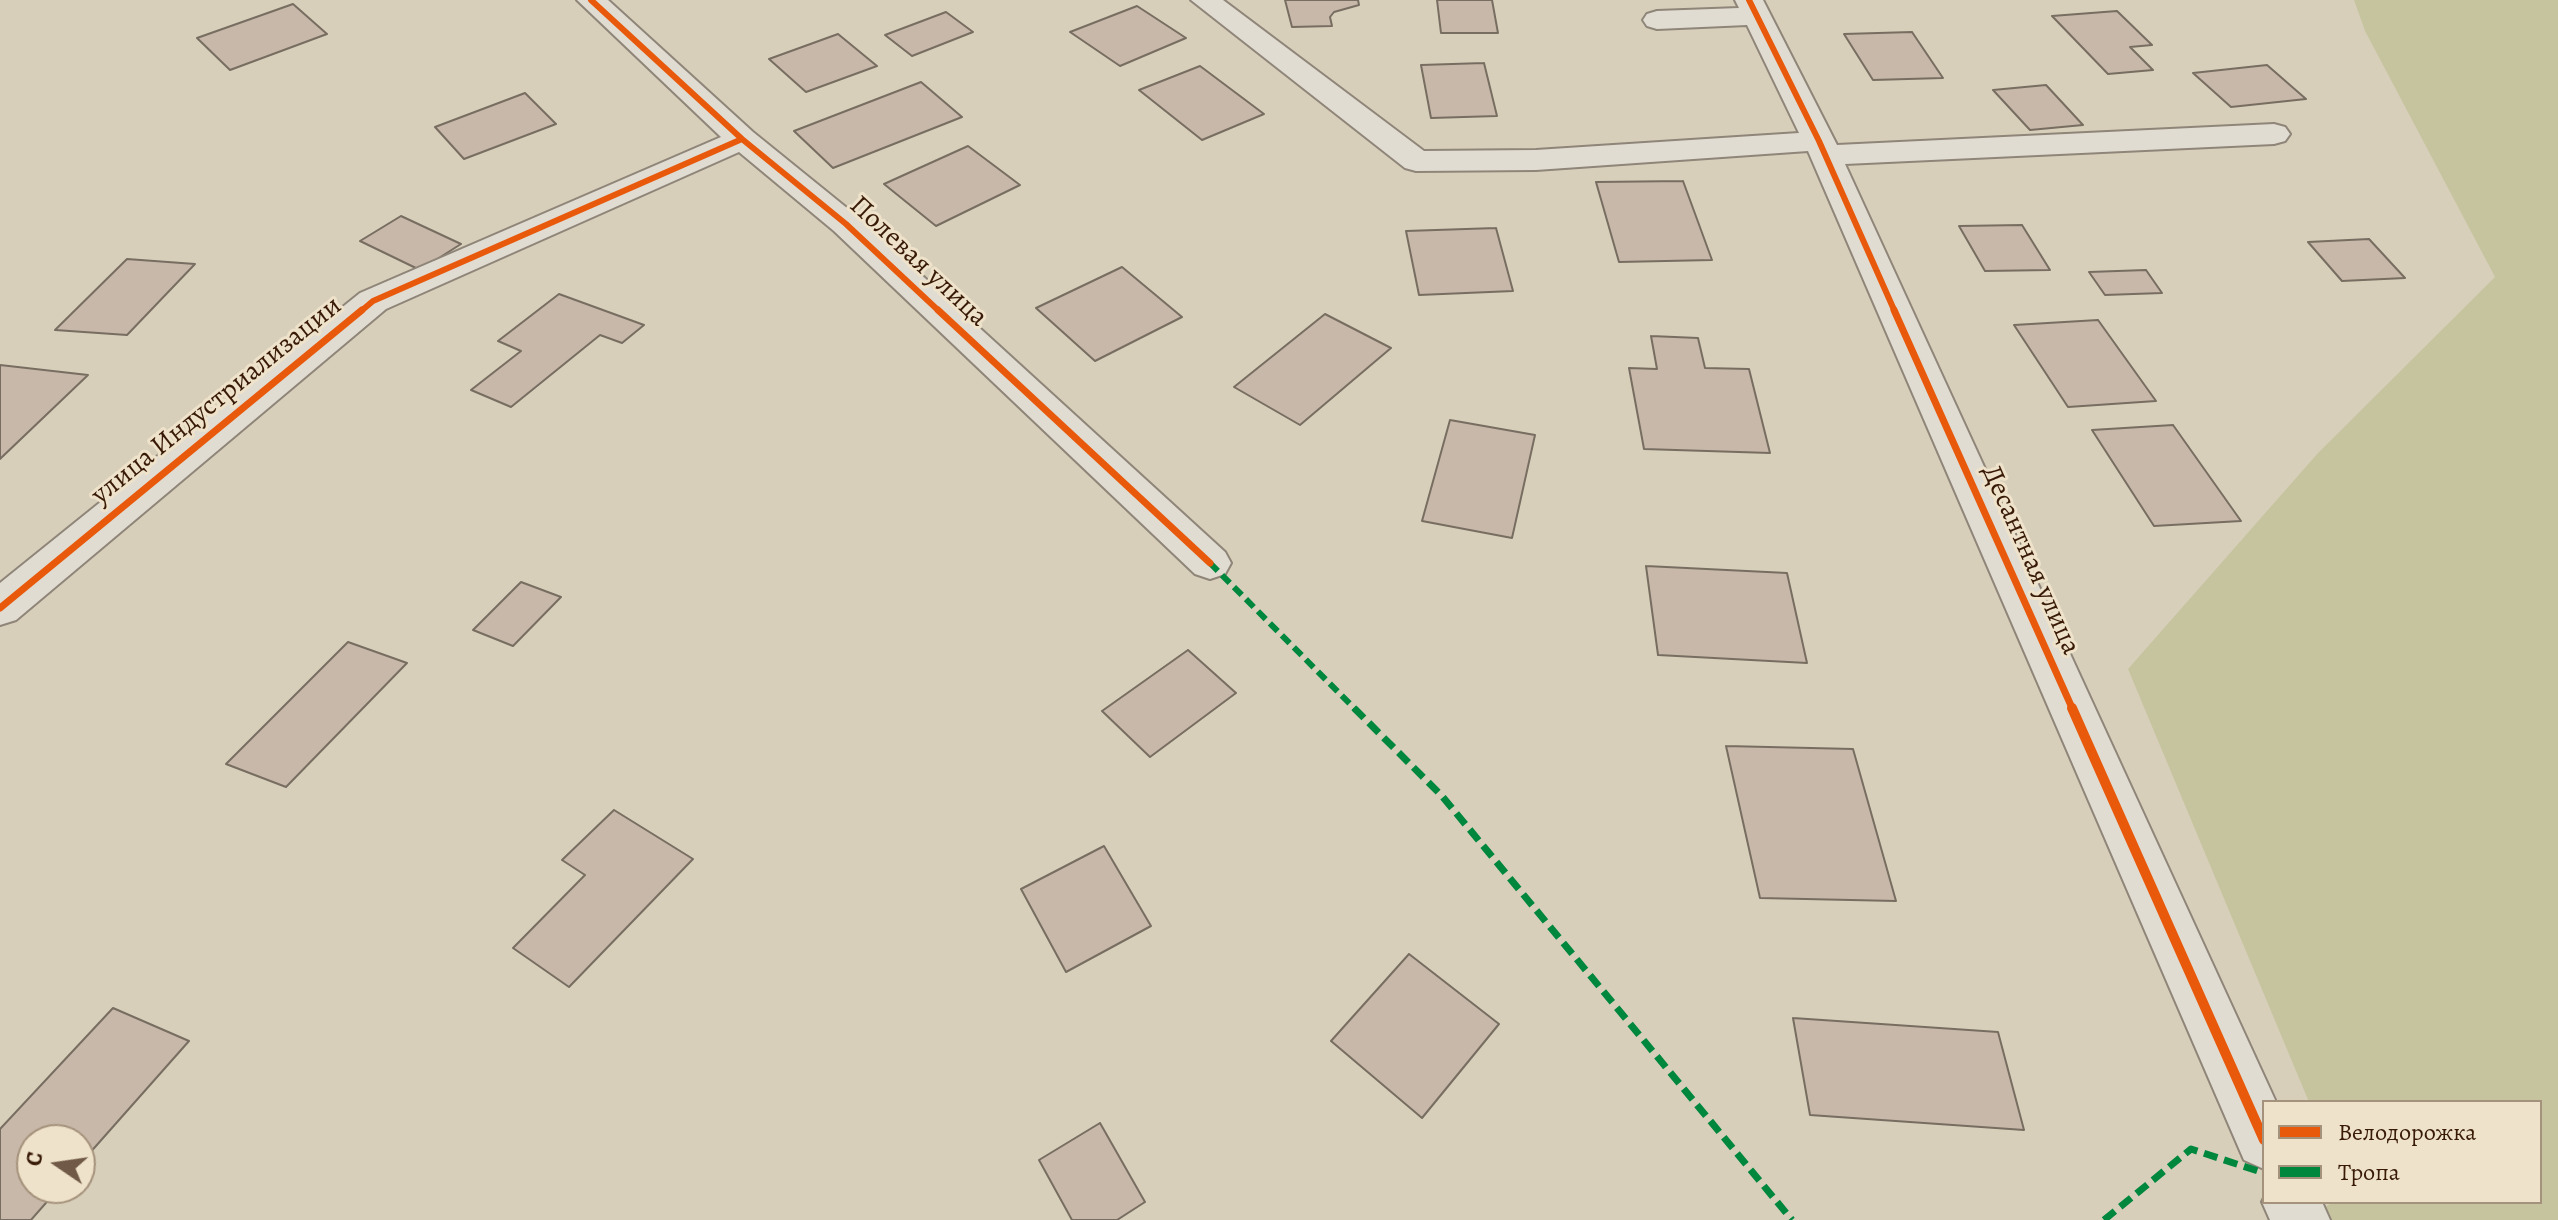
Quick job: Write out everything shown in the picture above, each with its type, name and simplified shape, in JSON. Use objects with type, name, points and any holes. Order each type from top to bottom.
[{"type":"street","name":"Полевая улица","points":[[591,0],[742,139],[846,224],[1210,563]]},
{"type":"street","points":[[1205,0],[1416,161],[1536,160],[2274,134]]},
{"type":"street","points":[[1657,20],[1753,8]]},
{"type":"street","name":"Десантная улица","points":[[1753,8],[1822,148],[2262,1136]]},
{"type":"street","name":"улица Индустриализации","points":[[0,608],[373,301],[742,139]]},
{"type":"shaded area","points":[[2354,0],[2558,0],[2558,1220],[2305,1220],[2330,1204],[2542,1204],[2542,1100],[2308,1100],[2128,669],[2318,453],[2495,277],[2365,31]]},
{"type":"building","points":[[1285,0],[1358,0],[1359,5],[1334,12],[1330,17],[1332,26],[1292,27]]},
{"type":"building","points":[[1437,0],[1492,0],[1498,33],[1441,33]]},
{"type":"building","points":[[293,4],[327,34],[230,70],[197,38]]},
{"type":"building","points":[[1137,6],[1186,38],[1120,66],[1070,32]]},
{"type":"building","points":[[2117,11],[2152,45],[2130,47],[2153,70],[2108,74],[2052,16]]},
{"type":"building","points":[[946,12],[973,32],[912,56],[885,35]]},
{"type":"building","points":[[1912,32],[1943,78],[1873,80],[1844,34]]},
{"type":"building","points":[[838,34],[877,66],[806,92],[769,59]]},
{"type":"building","points":[[1484,63],[1497,116],[1431,118],[1421,65]]},
{"type":"building","points":[[2267,65],[2306,99],[2231,107],[2193,73]]},
{"type":"building","points":[[1200,66],[1264,114],[1202,140],[1139,90]]},
{"type":"building","points":[[921,82],[962,117],[833,168],[794,131]]},
{"type":"building","points":[[2046,85],[2083,125],[2030,130],[1993,90]]},
{"type":"building","points":[[525,93],[556,124],[464,159],[435,127]]},
{"type":"building","points":[[968,146],[1020,185],[936,226],[884,184]]},
{"type":"building","points":[[1683,181],[1712,260],[1619,262],[1596,182]]},
{"type":"building","points":[[401,216],[461,244],[420,270],[360,241]]},
{"type":"building","points":[[2022,225],[2050,270],[1985,271],[1959,226]]},
{"type":"building","points":[[1496,228],[1513,291],[1419,295],[1406,231]]},
{"type":"building","points":[[2369,239],[2405,278],[2342,281],[2308,242]]},
{"type":"building","points":[[127,259],[195,264],[127,335],[55,330]]},
{"type":"building","points":[[1122,267],[1182,317],[1095,361],[1036,308]]},
{"type":"building","points":[[2146,270],[2162,293],[2105,295],[2089,272]]},
{"type":"building","points":[[559,294],[644,325],[622,343],[600,335],[511,407],[471,390],[521,351],[498,341]]},
{"type":"building","points":[[1325,314],[1391,348],[1300,425],[1234,387]]},
{"type":"building","points":[[2098,320],[2156,401],[2068,407],[2014,325]]},
{"type":"building","points":[[1651,336],[1698,338],[1705,368],[1749,369],[1770,453],[1644,449],[1629,368],[1657,369]]},
{"type":"building","points":[[0,365],[88,375],[0,459]]},
{"type":"building","points":[[1450,420],[1535,435],[1512,538],[1422,521]]},
{"type":"building","points":[[2173,425],[2241,521],[2154,526],[2092,430]]},
{"type":"building","points":[[1646,566],[1787,573],[1807,663],[1658,655]]},
{"type":"building","points":[[521,582],[561,597],[513,646],[473,630]]},
{"type":"building","points":[[348,642],[407,663],[286,787],[226,764]]},
{"type":"building","points":[[1188,650],[1236,693],[1150,757],[1102,711]]},
{"type":"building","points":[[1726,746],[1853,749],[1896,901],[1760,898]]},
{"type":"building","points":[[614,810],[693,859],[569,987],[513,948],[585,875],[562,860]]},
{"type":"building","points":[[1104,846],[1151,926],[1066,972],[1021,889]]},
{"type":"building","points":[[1409,954],[1499,1024],[1422,1118],[1331,1041]]},
{"type":"building","points":[[113,1008],[189,1041],[96,1146],[96,1124],[16,1124],[16,1204],[45,1204],[31,1220],[0,1220],[0,1129]]},
{"type":"building","points":[[1793,1018],[1998,1032],[2024,1130],[1810,1115]]},
{"type":"building","points":[[1100,1123],[1145,1202],[1117,1220],[1072,1220],[1039,1160]]},
{"type":"marked path","points":[[1210,563],[1442,796],[1792,1220]]},
{"type":"marked path","points":[[2104,1220],[2191,1149],[2262,1172]]},
{"type":"cycle path","points":[[591,0],[742,139],[846,224],[1210,563]]},
{"type":"cycle path","points":[[1749,0],[1819,141],[2262,1136]]},
{"type":"cycle path","points":[[0,608],[373,301],[742,139]]}]
